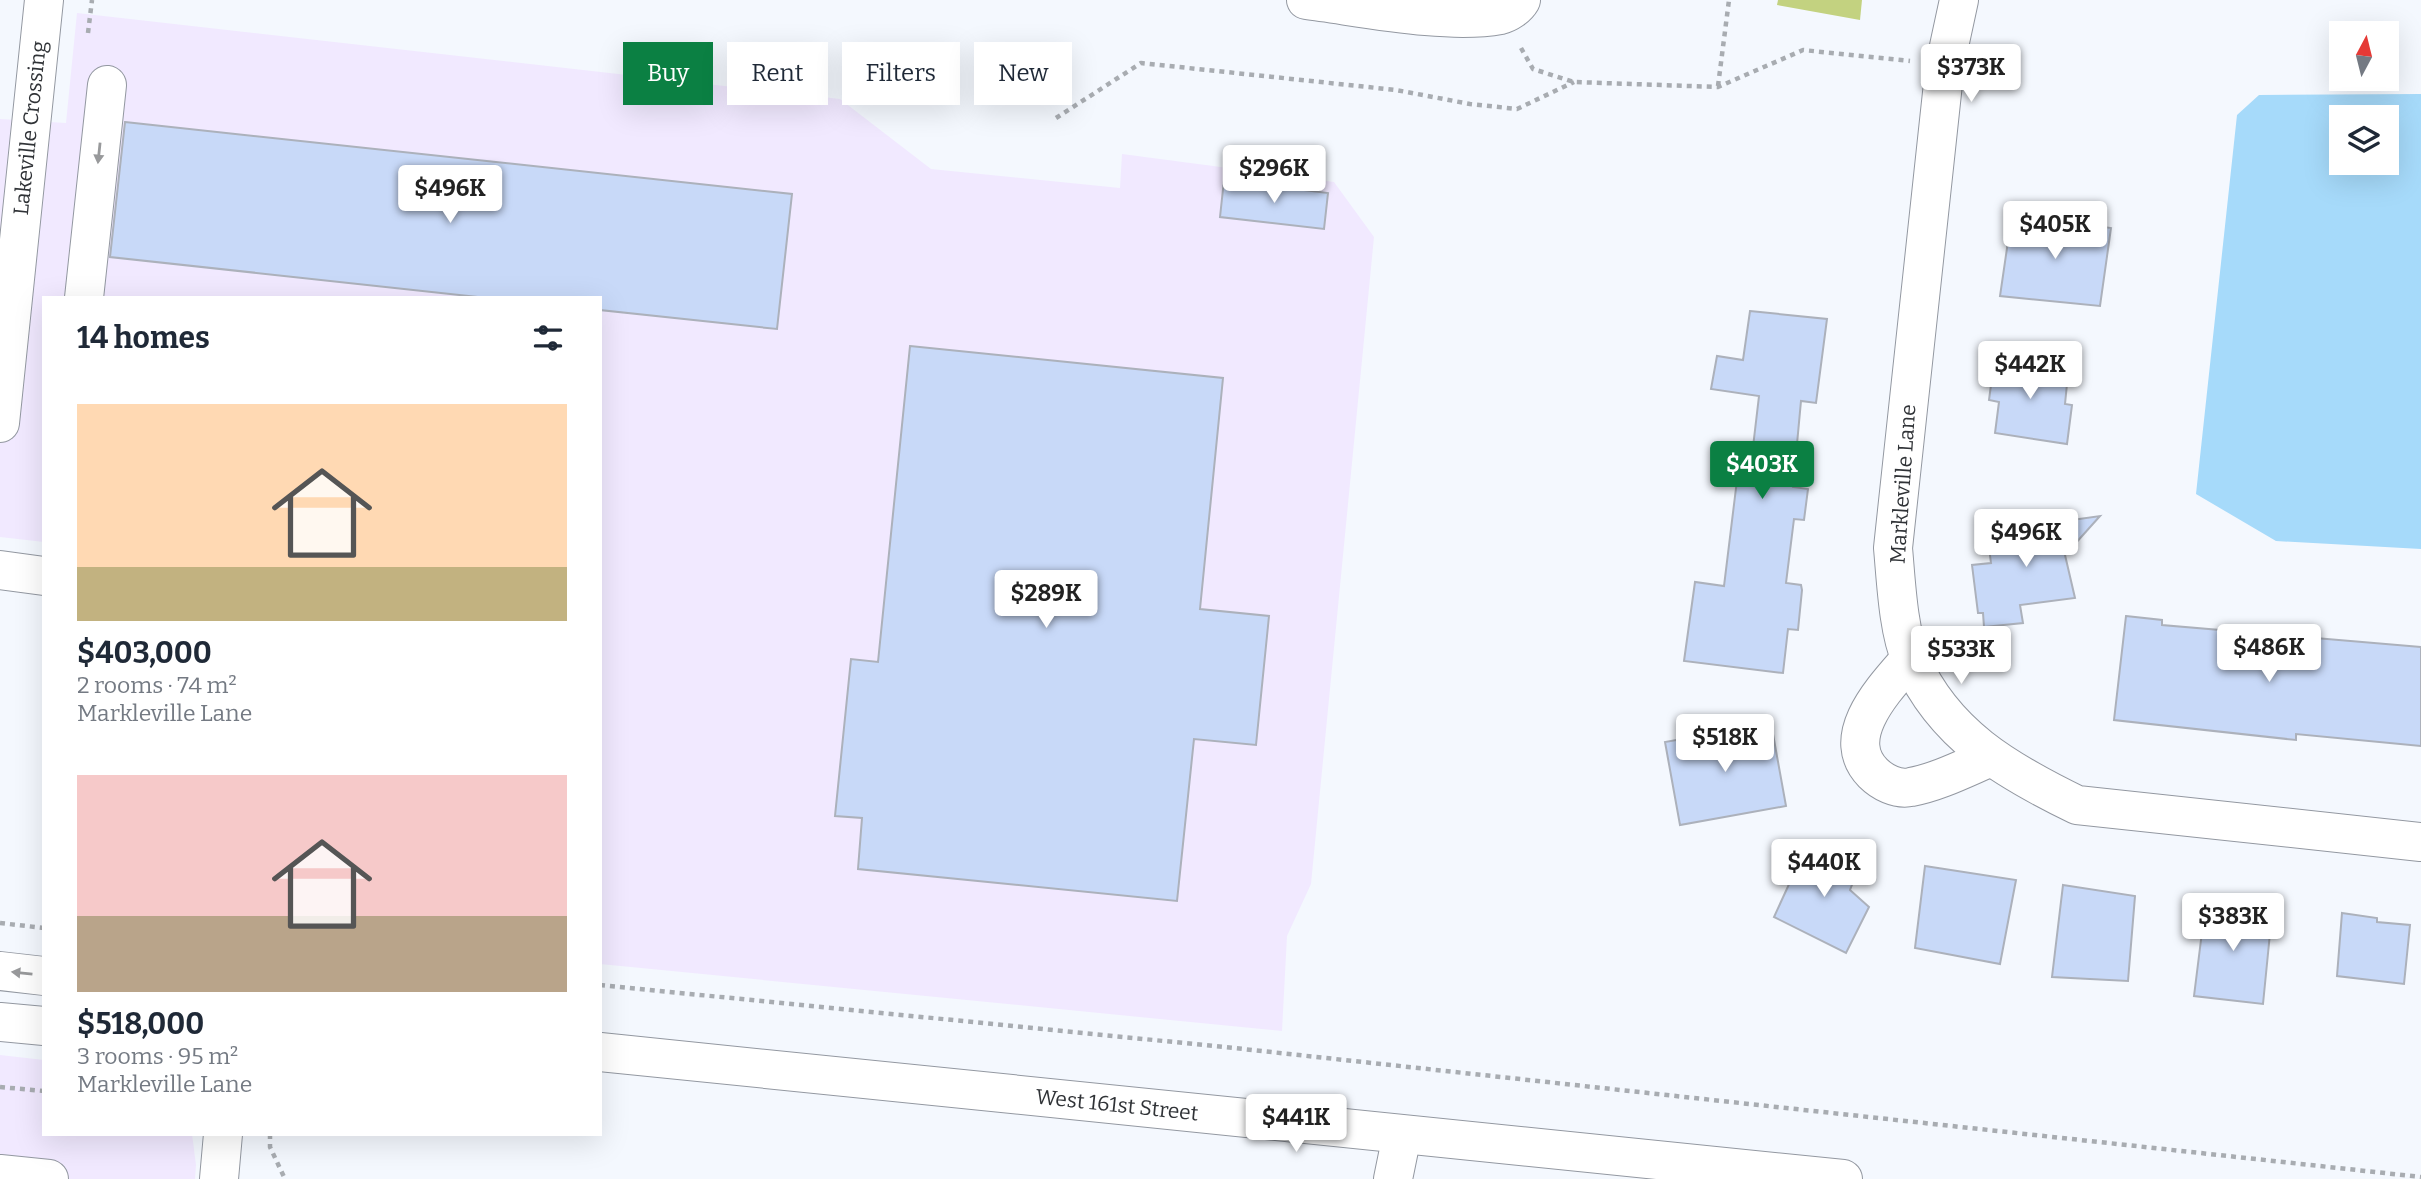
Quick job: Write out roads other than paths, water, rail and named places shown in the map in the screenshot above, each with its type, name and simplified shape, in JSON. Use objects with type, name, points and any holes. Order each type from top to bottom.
[{"type":"street","name":"Lakeville Crossing","points":[[0,423],[13,152],[44,0]]},
{"type":"street","points":[[1307,0],[1449,17],[1514,7]]},
{"type":"street","name":"Markleville Lane","points":[[1959,0],[1945,65],[1893,548],[1899,603],[1910,659],[1941,711],[1977,748],[2030,782],[2077,805],[2421,842]]},
{"type":"street","points":[[84,296],[107,85]]},
{"type":"street","points":[[0,570],[42,576]]},
{"type":"street","points":[[1910,659],[1877,699],[1868,718],[1859,738],[1863,763],[1882,782],[1908,788],[1942,778],[1991,757]]},
{"type":"street","points":[[0,971],[42,976]]},
{"type":"street","points":[[0,1022],[42,1026]]},
{"type":"street","name":"West 161st Street","points":[[602,1052],[1402,1135],[1598,1167],[1843,1179]]},
{"type":"street","points":[[1393,1179],[1402,1135]]},
{"type":"street","points":[[219,1179],[223,1136]]},
{"type":"street","points":[[0,1174],[49,1179]]},
{"type":"water","points":[[2421,94],[2421,549],[2276,541],[2196,494],[2237,115],[2259,95]]}]
